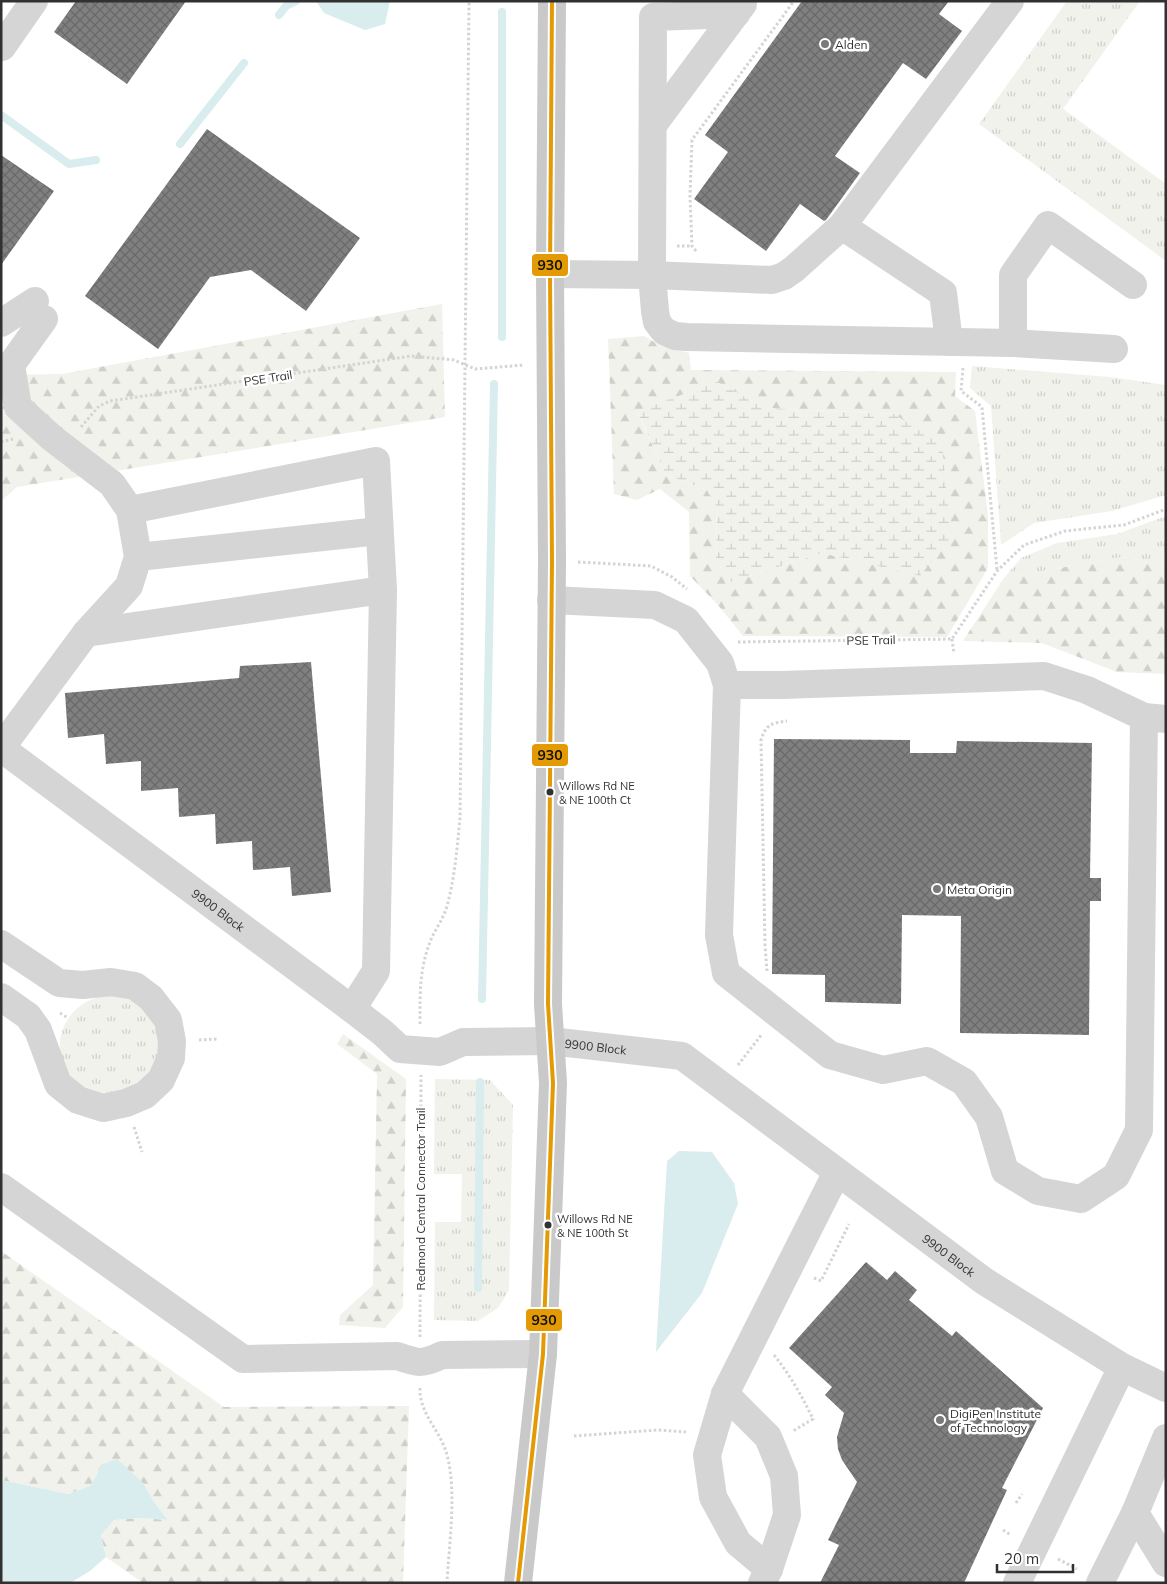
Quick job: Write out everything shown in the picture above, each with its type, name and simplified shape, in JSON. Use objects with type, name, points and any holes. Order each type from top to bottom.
[{"type":"main road","points":[[518,1583],[543,1354],[553,1083],[548,1004],[552,561],[550,274],[552,1]]},
{"type":"lane","points":[[2,47],[34,1]]},
{"type":"lane","points":[[550,274],[652,274],[772,280],[784,276],[842,226],[1010,1]]},
{"type":"lane","points":[[653,125],[740,8]]},
{"type":"lane","points":[[740,8],[653,17],[652,274],[657,322],[664,331],[675,336],[1013,343],[1114,349]]},
{"type":"lane","points":[[1013,343],[1013,275],[1048,225],[1133,285]]},
{"type":"lane","points":[[842,226],[943,293],[949,342]]},
{"type":"lane","points":[[1,323],[39,310],[11,365],[18,407],[52,438],[112,484],[130,510],[138,557],[129,586],[86,633],[1,748]]},
{"type":"lane","points":[[130,510],[376,461],[383,590],[376,971],[352,1009]]},
{"type":"lane","points":[[138,557],[380,531]]},
{"type":"lane","points":[[86,633],[383,590]]},
{"type":"lane","points":[[551,600],[655,606],[686,620],[720,663],[727,685],[719,935],[726,973],[830,1055],[883,1070],[927,1061],[964,1082],[989,1118],[1005,1171],[1038,1191],[1081,1199],[1116,1176],[1139,1130],[1155,718],[1088,690],[1044,676],[782,686],[727,685]]},
{"type":"lane","name":"9900 Block","points":[[1,748],[272,950],[288,981],[325,1008],[352,1009],[400,1049],[414,1051],[440,1052],[463,1042],[550,1041],[682,1056],[984,1281],[1122,1367],[1166,1388]]},
{"type":"lane","points":[[1,944],[59,983],[83,985],[111,982],[135,986],[151,998],[168,1020],[172,1041],[171,1058],[161,1080],[145,1095],[126,1103],[103,1108],[78,1100],[58,1084],[38,1030],[28,1016],[1,997]]},
{"type":"lane","points":[[765,1576],[738,1543],[713,1497],[707,1455],[725,1394],[837,1172]]},
{"type":"lane","points":[[1,1188],[243,1359],[397,1356],[414,1362],[427,1362],[442,1355],[543,1354]]},
{"type":"lane","points":[[1017,1583],[1122,1367]]},
{"type":"lane","points":[[725,1394],[768,1436],[784,1476],[787,1516],[765,1576]]},
{"type":"lane","points":[[1090,1577],[1135,1513],[1166,1438]]},
{"type":"lane","points":[[1135,1513],[1166,1563]]},
{"type":"path","points":[[420,1019],[419,989],[421,972],[432,939],[447,909],[455,870],[460,818],[469,1]]},
{"type":"path","points":[[697,252],[692,246],[690,196],[692,140],[794,1]]},
{"type":"path","points":[[949,342],[964,356],[961,391],[982,407],[997,571]]},
{"type":"path","name":"PSE Trail","points":[[1,442],[28,435],[70,438],[99,406],[110,401],[411,356],[454,360],[476,369],[503,365],[550,364]]},
{"type":"path","name":"PSE Trail","points":[[736,642],[952,639],[997,571],[1024,545],[1065,531],[1124,525],[1166,509]]},
{"type":"path","points":[[552,561],[609,562],[651,566],[672,577],[690,591]]},
{"type":"path","points":[[769,973],[766,968],[765,945],[761,740],[764,731],[772,723],[787,721]]},
{"type":"path","points":[[64,1026],[73,1012]]},
{"type":"path","points":[[722,1086],[778,1014]]},
{"type":"path","name":"Redmond Central Connector Trail","points":[[420,1330],[421,1072]]},
{"type":"path","points":[[808,1276],[821,1281],[849,1224]]},
{"type":"path","points":[[771,1352],[784,1367],[796,1386],[813,1419]]},
{"type":"path","points":[[420,1382],[420,1396],[425,1412],[447,1452],[452,1477],[447,1583]]},
{"type":"path","points":[[574,1436],[658,1430],[678,1431]]},
{"type":"path","points":[[1016,1502],[1022,1494]]},
{"type":"path","points":[[1003,1530],[1009,1534]]},
{"type":"path","points":[[1067,1564],[1090,1577]]},
{"type":"green space","points":[[1067,1],[1140,1],[1063,109],[1166,184],[1166,261],[979,124]]},
{"type":"green space","points":[[442,304],[445,417],[17,487],[1,501],[1,375],[62,374]]},
{"type":"green space","points":[[644,336],[656,343],[689,353],[691,370],[956,372],[955,396],[975,411],[988,515],[988,568],[947,637],[743,636],[718,605],[690,576],[689,512],[660,489],[637,500],[614,494],[608,339]],"holes":[[[717,382],[765,408],[894,414],[920,576],[822,553],[731,582],[716,560],[717,508],[707,490],[666,475],[637,412]]]},
{"type":"green space","points":[[972,366],[1110,377],[1166,385],[1166,495],[1112,511],[1034,523],[1001,545],[991,406],[970,388]]},
{"type":"green space","points":[[717,382],[765,408],[894,414],[942,445],[951,537],[920,576],[822,553],[731,582],[716,560],[717,508],[707,490],[666,475],[637,411]]},
{"type":"green space","points":[[1166,516],[1166,565],[1122,557],[1004,578],[1021,558],[1057,543],[1117,534]]},
{"type":"green space","points":[[1122,557],[1166,565],[1166,674],[1117,672],[1042,643],[963,641],[1004,578]]},
{"type":"green space","points":[[108,995],[124,997],[139,1003],[151,1014],[163,1043],[155,1076],[107,1099],[82,1089],[70,1080],[62,1062],[60,1042],[65,1024],[76,1009],[93,999]]},
{"type":"green space","points":[[343,1034],[406,1079],[403,1307],[385,1328],[339,1325],[340,1315],[373,1285],[377,1074],[337,1044]]},
{"type":"green space","points":[[435,1079],[490,1080],[513,1105],[509,1290],[498,1308],[478,1321],[434,1320],[435,1222],[461,1222],[462,1174],[434,1174]]},
{"type":"green space","points":[[1,1251],[224,1407],[409,1406],[403,1583],[143,1583],[106,1557],[101,1535],[114,1520],[142,1518],[168,1520],[154,1502],[143,1483],[103,1464],[90,1486],[68,1494],[1,1480]]},
{"type":"shaded area","points":[[316,1],[390,1],[385,24],[365,30],[324,13]]},
{"type":"shaded area","points":[[679,1151],[712,1152],[734,1183],[738,1204],[702,1293],[656,1352],[667,1161]]},
{"type":"shaded area","points":[[117,1459],[143,1483],[154,1502],[168,1520],[142,1518],[114,1520],[101,1535],[106,1557],[90,1571],[70,1583],[1,1583],[1,1480],[68,1494],[90,1486],[103,1464]]},
{"type":"building","points":[[76,1],[186,1],[127,84],[54,32]]},
{"type":"building","points":[[802,1],[949,1],[939,14],[962,31],[926,79],[903,63],[835,156],[860,173],[826,220],[824,221],[800,204],[766,251],[694,199],[728,152],[705,135]]},
{"type":"building","points":[[207,129],[360,238],[306,311],[251,270],[210,277],[158,349],[85,296]]},
{"type":"building","points":[[1,155],[54,191],[1,265]]},
{"type":"building","points":[[311,662],[331,892],[292,896],[290,867],[253,870],[252,841],[216,844],[215,814],[179,817],[178,788],[141,791],[141,761],[106,764],[104,734],[68,738],[65,693],[239,678],[240,666]]},
{"type":"building","name":"Meta Origin","points":[[774,739],[910,740],[910,753],[956,753],[957,741],[1092,743],[1090,878],[1101,878],[1101,901],[1090,901],[1089,1035],[960,1033],[961,916],[902,915],[901,1004],[825,1002],[825,975],[772,974]]},
{"type":"building","name":"DigiPen Institute of Technology","points":[[866,1262],[887,1280],[895,1271],[917,1290],[909,1300],[952,1336],[956,1331],[1043,1408],[1002,1488],[1007,1490],[964,1583],[820,1583],[839,1545],[828,1540],[857,1482],[842,1460],[838,1449],[837,1437],[844,1413],[825,1395],[832,1387],[789,1348]]},
{"type":"waterway","points":[[279,15],[286,6],[296,1]]},
{"type":"waterway","points":[[502,12],[502,337]]},
{"type":"waterway","points":[[180,144],[244,63]]},
{"type":"waterway","points":[[1,115],[69,164],[96,160]]},
{"type":"waterway","points":[[482,999],[494,384]]},
{"type":"waterway","points":[[478,1288],[480,1082]]},
{"type":"transit line","name":"930","points":[[518,1583],[543,1354],[553,1083],[548,1004],[552,561],[550,274],[552,1]]},
{"type":"place","name":"Alden","points":[[825,44]]},
{"type":"place","name":"Willows Rd NE & NE 100th Ct","points":[[550,792]]},
{"type":"place","name":"Meta Origin","points":[[937,889]]},
{"type":"place","name":"Willows Rd NE & NE 100th St","points":[[548,1225]]},
{"type":"place","name":"DigiPen Institute of Technology","points":[[940,1420]]}]
